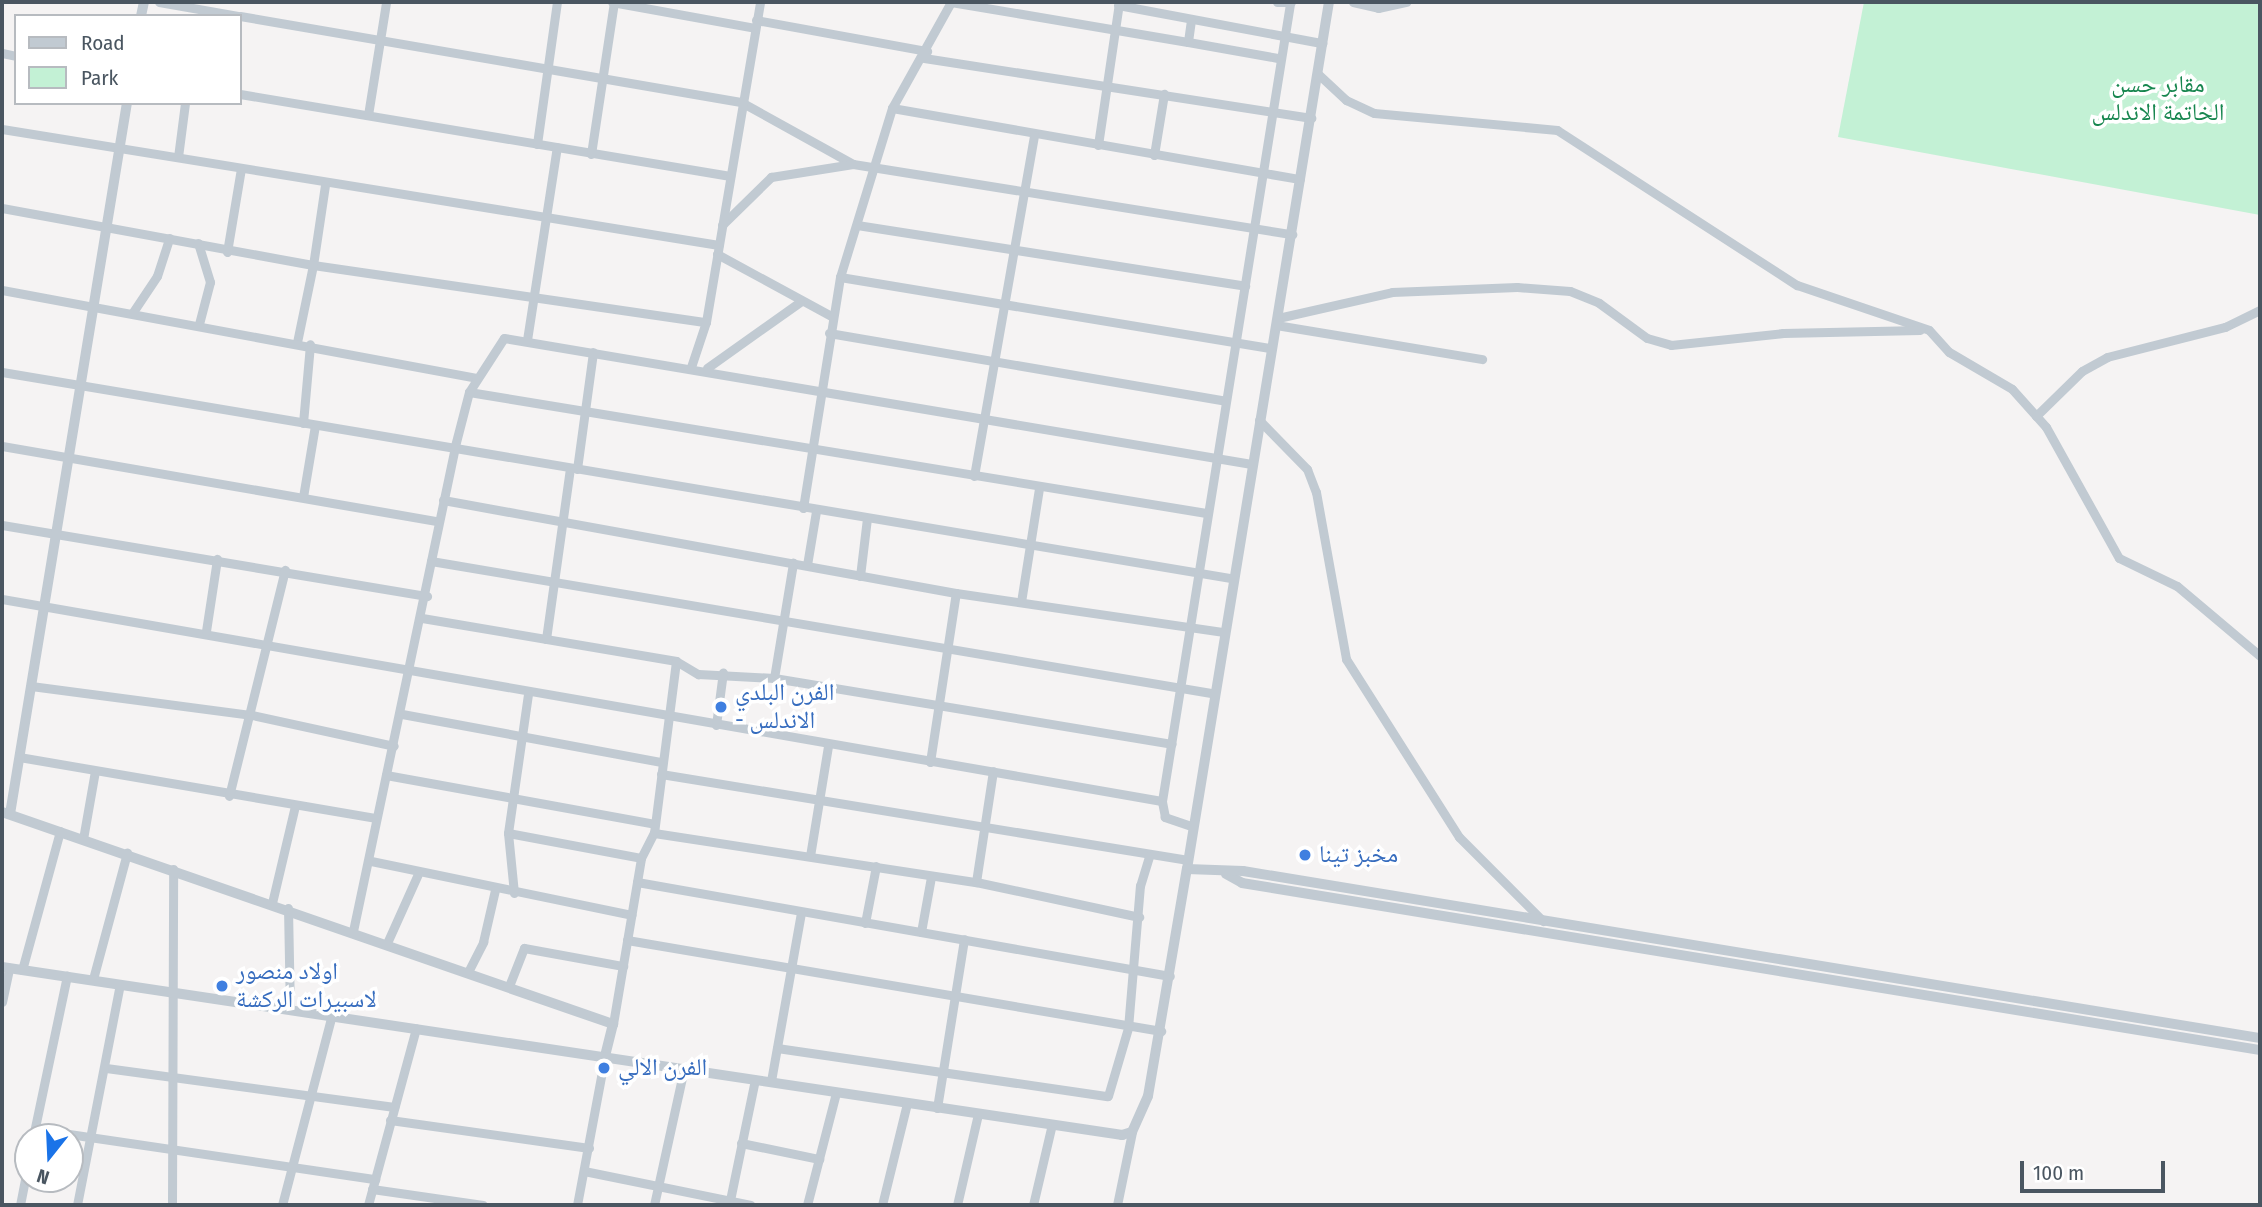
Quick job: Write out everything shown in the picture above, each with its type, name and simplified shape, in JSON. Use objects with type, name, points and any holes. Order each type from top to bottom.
[{"type":"street","points":[[159,2],[228,14]]},
{"type":"street","points":[[368,115],[386,2]]},
{"type":"street","points":[[537,144],[557,2]]},
{"type":"street","points":[[591,154],[613,2],[755,24],[1106,88],[1164,94],[1311,118]]},
{"type":"street","points":[[691,367],[706,322],[760,2]]},
{"type":"street","points":[[803,508],[840,277],[892,108],[925,54],[951,2],[1278,58]]},
{"type":"street","points":[[1191,826],[1165,817],[1162,801],[1215,458],[1275,111],[1281,36],[1290,3],[1277,2]]},
{"type":"street","points":[[1117,1205],[1132,1132],[1148,1096],[1161,1031],[1188,864],[1211,693],[1292,234],[1329,2]]},
{"type":"street","points":[[1353,2],[1378,8],[1405,2]]},
{"type":"street","points":[[1098,145],[1118,4],[1322,43]]},
{"type":"street","points":[[242,17],[602,81],[741,102],[853,164]]},
{"type":"street","points":[[1188,42],[1191,20]]},
{"type":"street","points":[[1317,73],[1346,100],[1374,113],[1557,130],[1797,285],[1928,330],[1949,352],[2012,389],[2036,416],[2068,457],[2119,558],[2177,586],[2260,656]]},
{"type":"street","points":[[242,94],[730,176]]},
{"type":"street","points":[[1154,155],[1164,94]]},
{"type":"street","points":[[127,105],[19,757],[6,813],[288,908],[613,1024]]},
{"type":"street","points":[[178,157],[186,105]]},
{"type":"street","points":[[892,108],[1034,135],[1300,179]]},
{"type":"street","points":[[2,129],[718,250],[800,302],[832,317]]},
{"type":"street","points":[[974,476],[1034,135]]},
{"type":"street","points":[[527,340],[557,147]]},
{"type":"street","points":[[722,225],[771,177],[853,164],[1292,234]]},
{"type":"street","points":[[227,252],[241,168]]},
{"type":"street","points":[[298,342],[326,185]]},
{"type":"street","points":[[2,208],[107,224],[198,243],[227,252],[706,322]]},
{"type":"street","points":[[857,225],[1245,286]]},
{"type":"street","points":[[133,312],[157,276],[169,238]]},
{"type":"street","points":[[198,243],[210,282],[199,324]]},
{"type":"street","points":[[840,277],[1271,348]]},
{"type":"street","points":[[1277,321],[1392,292],[1517,286],[1570,291],[1599,303],[1647,338],[1671,345],[1783,333],[1928,330]]},
{"type":"street","points":[[2,290],[310,344],[475,378]]},
{"type":"street","points":[[707,368],[800,302]]},
{"type":"street","points":[[2036,416],[2081,371],[2107,357],[2225,327],[2260,310]]},
{"type":"street","points":[[1277,321],[1482,359]]},
{"type":"street","points":[[829,333],[1225,401]]},
{"type":"street","points":[[353,931],[371,861],[375,818],[402,714],[427,596],[437,521],[454,446],[475,378],[504,338],[707,368],[821,392],[1251,464]]},
{"type":"street","points":[[303,423],[310,344]]},
{"type":"street","points":[[546,639],[562,522],[574,469],[593,352]]},
{"type":"street","points":[[2,372],[454,446],[816,511],[1231,578]]},
{"type":"street","points":[[469,392],[811,451],[1206,513]]},
{"type":"street","points":[[1259,419],[1307,469],[1317,492],[1334,613],[1352,668],[1459,837],[1543,921]]},
{"type":"street","points":[[303,497],[315,425]]},
{"type":"street","points":[[2,446],[437,521]]},
{"type":"street","points":[[1021,602],[1039,488]]},
{"type":"street","points":[[443,500],[956,593],[1222,632]]},
{"type":"street","points":[[807,565],[816,511]]},
{"type":"street","points":[[860,576],[867,518]]},
{"type":"street","points":[[2,525],[285,570],[427,596]]},
{"type":"street","points":[[206,631],[217,559]]},
{"type":"street","points":[[431,561],[784,618],[1211,693]]},
{"type":"street","points":[[774,678],[793,563]]},
{"type":"street","points":[[229,796],[270,643],[285,570]]},
{"type":"street","points":[[930,762],[956,593]]},
{"type":"street","points":[[2,599],[206,631],[527,694],[1162,801]]},
{"type":"street","points":[[422,618],[676,661],[698,674],[723,672],[774,678],[938,703],[1172,744]]},
{"type":"street","points":[[577,1205],[613,1024],[641,858],[654,828],[666,718],[676,661]]},
{"type":"street","points":[[716,725],[723,672]]},
{"type":"street","points":[[31,686],[252,715],[394,746]]},
{"type":"street","points":[[514,893],[516,867],[508,833],[525,739],[527,694]]},
{"type":"street","points":[[402,714],[525,739],[662,762]]},
{"type":"street","points":[[810,856],[828,746]]},
{"type":"street","points":[[19,757],[229,796],[375,818]]},
{"type":"street","points":[[83,839],[95,771]]},
{"type":"street","points":[[976,883],[993,771]]},
{"type":"street","points":[[661,774],[986,831],[1149,856],[1226,874],[1255,885],[2260,1050]]},
{"type":"street","points":[[386,775],[654,828],[976,883],[1139,917]]},
{"type":"street","points":[[272,903],[295,806]]},
{"type":"street","points":[[22,970],[60,831]]},
{"type":"street","points":[[508,833],[641,858]]},
{"type":"street","points":[[93,979],[127,853]]},
{"type":"street","points":[[777,1048],[1101,1098],[1111,1090],[1128,1028],[1137,970],[1139,917],[1149,856]]},
{"type":"street","points":[[371,861],[495,890],[631,915]]},
{"type":"street","points":[[865,923],[876,866]]},
{"type":"street","points":[[172,1205],[169,991],[173,869]]},
{"type":"street","points":[[387,943],[418,874]]},
{"type":"street","points":[[1226,874],[1543,921],[2260,1038]]},
{"type":"street","points":[[921,932],[931,877]]},
{"type":"street","points":[[637,882],[1170,976]]},
{"type":"street","points":[[468,972],[483,942],[495,890]]},
{"type":"street","points":[[288,908],[290,1008]]},
{"type":"street","points":[[771,1081],[801,913]]},
{"type":"street","points":[[937,1108],[964,939]]},
{"type":"street","points":[[627,940],[790,972],[1128,1028],[1161,1031]]},
{"type":"street","points":[[509,986],[524,948],[623,965]]},
{"type":"street","points":[[2,1002],[5,968],[771,1081],[1051,1128],[1132,1132]]},
{"type":"street","points":[[36,1123],[67,976]]},
{"type":"street","points":[[77,1205],[106,1068],[120,984]]},
{"type":"street","points":[[282,1205],[332,1015]]},
{"type":"street","points":[[368,1205],[416,1028]]},
{"type":"street","points":[[106,1068],[312,1093],[394,1107]]},
{"type":"street","points":[[654,1205],[684,1069]]},
{"type":"street","points":[[729,1203],[755,1080]]},
{"type":"street","points":[[807,1205],[836,1093]]},
{"type":"street","points":[[882,1205],[907,1104]]},
{"type":"street","points":[[957,1205],[978,1114]]},
{"type":"street","points":[[390,1120],[589,1148]]},
{"type":"street","points":[[1033,1205],[1051,1128]]},
{"type":"street","points":[[84,1135],[375,1179]]},
{"type":"street","points":[[741,1143],[819,1159]]},
{"type":"street","points":[[584,1171],[659,1185],[729,1203],[751,1205]]},
{"type":"street","points":[[372,1189],[483,1205]]},
{"type":"green space","name":"مقابر حسن الخاتمة الاندلس","points":[[1864,2],[2260,2],[2260,215],[1838,137]]},
{"type":"place","name":"الفرن البلدي - الاندلس","points":[[721,707]]},
{"type":"place","name":"مخبز تينا","points":[[1305,855]]},
{"type":"place","name":"اولاد منصور لاسبيرات الركشة","points":[[222,986]]},
{"type":"place","name":"الفرن الالي","points":[[604,1068]]}]
